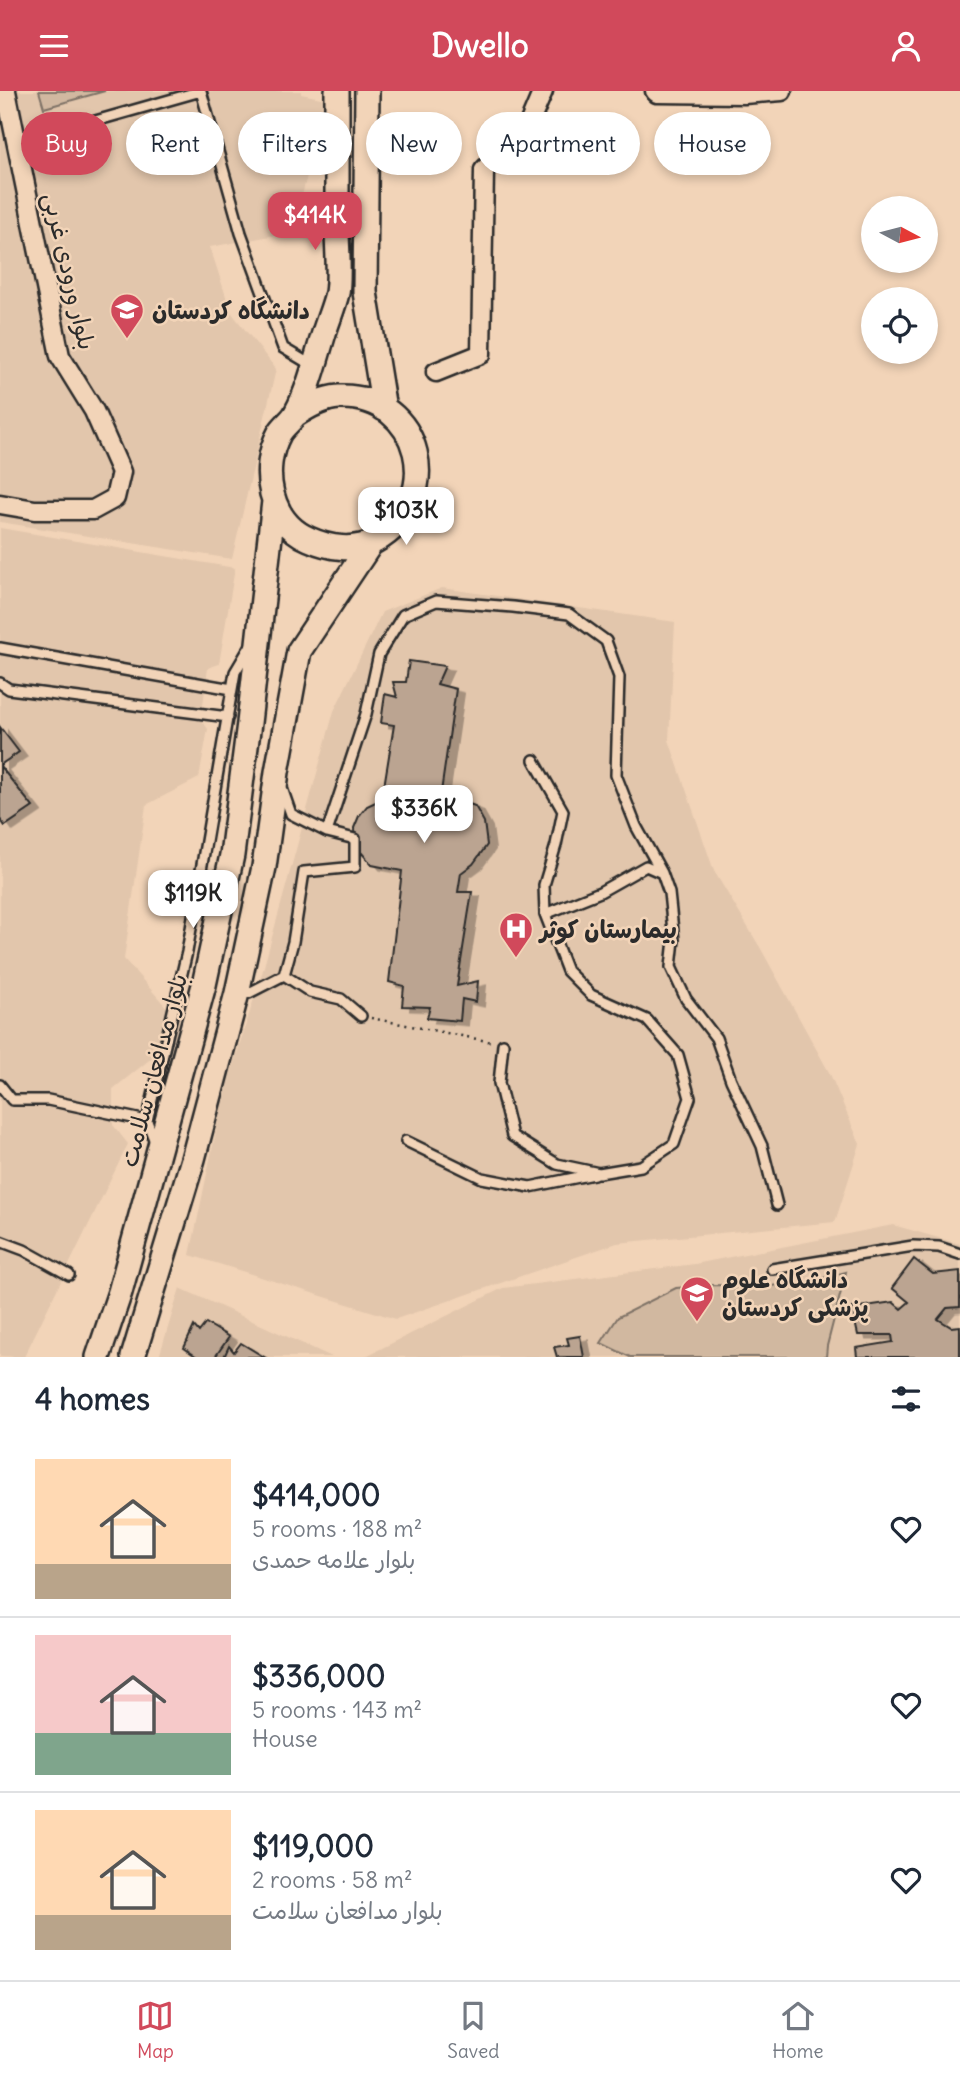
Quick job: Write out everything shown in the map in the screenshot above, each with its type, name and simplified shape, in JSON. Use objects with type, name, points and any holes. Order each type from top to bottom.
[{"type":"main road","points":[[295,415],[337,292],[337,91]]},
{"type":"main road","points":[[367,91],[365,292],[384,409]]},
{"type":"main road","points":[[338,397],[362,399],[384,409],[401,424],[413,445],[418,468],[416,491],[407,513],[391,531],[371,543],[348,548],[325,546],[303,537],[286,521],[274,501],[268,478],[271,454],[280,432],[295,415],[316,403],[338,397]]},
{"type":"main road","name":"بلوار مدافعان سلامت","points":[[99,1357],[120,1292],[204,985],[232,855],[274,501]]},
{"type":"main road","points":[[133,1357],[193,1160],[237,993],[264,867],[277,772],[299,651],[371,543]]},
{"type":"street","name":"بلوار ورودی غربی","points":[[0,504],[35,510],[93,510],[115,498],[121,472],[94,411],[60,356],[6,91]]},
{"type":"street","points":[[436,372],[481,353],[484,170],[529,124],[543,91]]},
{"type":"street","points":[[655,91],[782,91]]},
{"type":"lane","points":[[16,138],[67,129],[201,91],[241,233],[283,348],[313,366]]},
{"type":"lane","points":[[327,832],[366,714],[379,654],[403,615],[436,601],[569,614],[606,641],[619,677],[616,775],[636,826],[662,873],[669,893],[674,940],[671,967],[686,999],[716,1038],[731,1080],[762,1146],[778,1205]]},
{"type":"lane","points":[[159,1150],[147,1121],[187,952],[235,672],[258,632]]},
{"type":"lane","points":[[0,648],[232,689]]},
{"type":"lane","points":[[0,683],[9,689],[228,717]]},
{"type":"lane","points":[[406,1141],[482,1178],[530,1188],[641,1166],[674,1144],[690,1098],[678,1055],[647,1020],[591,995],[567,971],[545,914],[544,885],[563,811],[534,760]]},
{"type":"lane","points":[[237,993],[249,993],[284,975],[293,942],[304,872],[355,867],[355,839],[327,832],[291,814],[277,772]]},
{"type":"lane","points":[[545,914],[600,892],[646,866],[662,873]]},
{"type":"lane","points":[[284,975],[310,992],[341,999],[361,1016]]},
{"type":"lane","points":[[503,1044],[499,1083],[512,1136],[556,1164],[599,1173]]},
{"type":"lane","points":[[0,1086],[12,1100],[48,1100],[147,1121]]},
{"type":"lane","points":[[0,1241],[24,1250],[69,1275]]},
{"type":"lane","points":[[772,1269],[913,1245],[939,1247],[960,1254]]},
{"type":"path","points":[[361,1016],[503,1044]]},
{"type":"shaded area","name":"دانشگاه کردستان","points":[[0,91],[301,91],[301,94],[326,99],[323,112],[238,112],[238,175],[307,175],[293,232],[210,247],[231,312],[276,369],[232,559],[0,522]]},
{"type":"shaded area","points":[[39,91],[105,91],[44,108]]},
{"type":"shaded area","points":[[0,528],[235,568],[219,664],[208,668],[201,719],[208,729],[199,778],[146,805],[124,959],[169,1010],[163,1049],[113,1089],[113,1125],[128,1144],[24,1357],[0,1356]]},
{"type":"shaded area","name":"بیمارستان کوثر","points":[[442,588],[675,622],[669,740],[714,871],[761,949],[830,1074],[860,1144],[835,1222],[617,1243],[396,1319],[190,1255],[223,1097],[263,970],[334,711],[382,612]]},
{"type":"shaded area","name":"دانشگاه علوم پزشکی کردستان","points":[[893,1225],[960,1244],[960,1357],[364,1357],[503,1288],[695,1264]]},
{"type":"shaded area","points":[[846,1272],[826,1357],[630,1357],[601,1343],[618,1317],[676,1288],[714,1285],[757,1287],[805,1283]]},
{"type":"shaded area","points":[[180,1288],[332,1357],[159,1357]]},
{"type":"building","points":[[409,661],[445,666],[437,684],[456,689],[440,799],[461,801],[475,806],[484,822],[487,845],[473,864],[461,873],[458,892],[472,892],[457,986],[478,981],[476,1002],[462,999],[460,1021],[427,1018],[430,1007],[402,1006],[404,986],[389,982],[402,871],[372,865],[355,845],[354,828],[359,816],[367,806],[382,799],[394,725],[381,723],[385,694],[397,697],[393,682],[406,682]]},
{"type":"building","points":[[0,727],[19,752],[0,765]]},
{"type":"building","points":[[0,766],[33,807],[5,826],[0,819]]},
{"type":"building","points":[[914,1259],[933,1274],[960,1271],[960,1307],[947,1308],[938,1319],[951,1327],[960,1326],[960,1357],[857,1357],[856,1348],[893,1342],[892,1335],[858,1335],[852,1308],[893,1302],[901,1309],[909,1302],[892,1288]]},
{"type":"building","points":[[206,1323],[229,1337],[215,1357],[197,1357],[184,1348],[194,1326],[199,1332]]},
{"type":"building","points":[[580,1336],[584,1357],[557,1357],[554,1347],[569,1345],[567,1338]]},
{"type":"building","points":[[241,1343],[264,1357],[224,1357],[229,1346],[234,1352]]},
{"type":"place","name":"دانشگاه کردستان","points":[[127,340]]},
{"type":"place","name":"بیمارستان کوثر","points":[[516,959]]},
{"type":"place","name":"دانشگاه علوم پزشکی کردستان","points":[[697,1323]]}]
